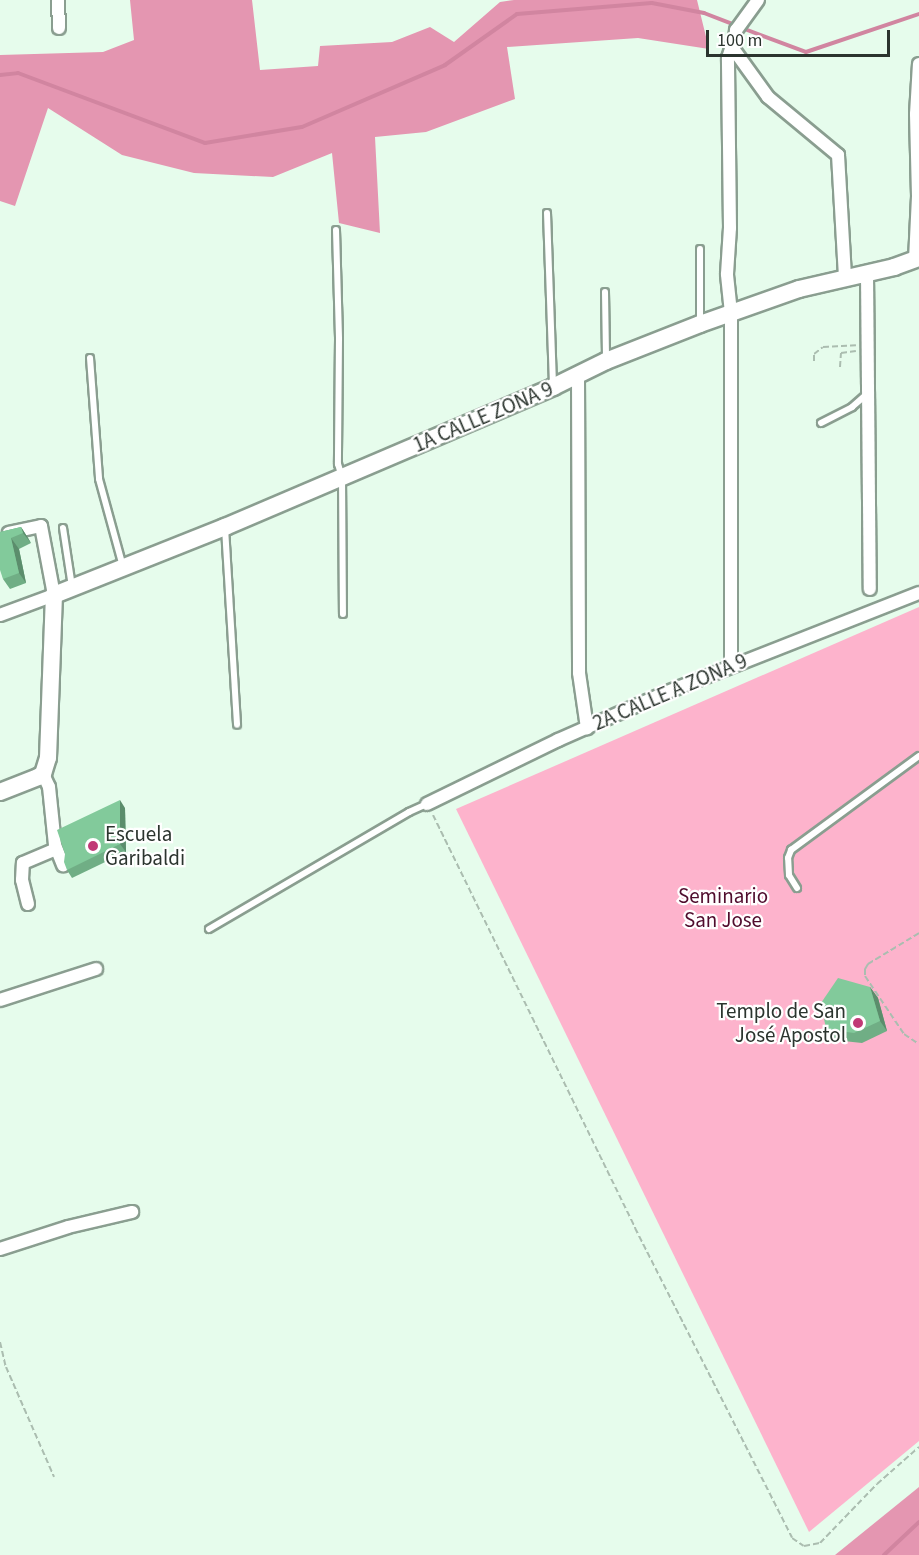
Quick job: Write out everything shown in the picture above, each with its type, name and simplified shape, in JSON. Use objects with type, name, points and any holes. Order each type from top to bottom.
[{"type":"street","points":[[58,0],[59,28]]},
{"type":"street","points":[[731,665],[730,313],[727,274],[730,228],[728,58],[742,18],[758,0]]},
{"type":"street","points":[[733,43],[736,56],[768,97],[838,155],[845,277]]},
{"type":"street","points":[[917,259],[916,114],[919,64]]},
{"type":"street","name":"1A CALLE ZONA 9","points":[[54,595],[225,527],[553,387],[606,361],[700,324],[770,298],[917,259]]},
{"type":"street","points":[[867,273],[870,589]]},
{"type":"street","points":[[578,376],[577,627],[581,699],[586,728]]},
{"type":"street","points":[[0,536],[41,526],[54,595],[50,750],[42,774],[49,787],[56,849],[63,865]]},
{"type":"street","name":"2A CALLE A ZONA 9","points":[[428,804],[586,728],[731,665],[919,593]]},
{"type":"street","points":[[0,615],[54,595]]},
{"type":"street","points":[[0,792],[42,774]]},
{"type":"street","points":[[28,904],[22,880],[23,863],[56,849]]},
{"type":"street","points":[[0,1000],[96,969]]},
{"type":"street","points":[[0,1249],[68,1227],[132,1212]]},
{"type":"lane","points":[[547,213],[553,387]]},
{"type":"lane","points":[[336,230],[339,339],[338,464],[342,477],[343,614]]},
{"type":"lane","points":[[700,249],[700,324]]},
{"type":"lane","points":[[605,292],[606,361]]},
{"type":"lane","points":[[90,358],[99,479],[123,568]]},
{"type":"lane","points":[[821,423],[852,407],[868,394]]},
{"type":"lane","points":[[225,527],[237,725]]},
{"type":"lane","points":[[63,528],[72,588]]},
{"type":"lane","points":[[797,888],[789,875],[788,858],[791,850],[919,756]]},
{"type":"lane","points":[[209,929],[409,812],[428,804]]},
{"type":"path","points":[[814,361],[814,354],[823,347],[868,348]]},
{"type":"path","points":[[840,367],[841,353],[868,348]]},
{"type":"path","points":[[428,804],[635,1228],[792,1538],[804,1546],[820,1543],[877,1484],[919,1447]]},
{"type":"path","points":[[919,933],[868,964],[865,969],[866,976],[904,1034],[919,1044]]},
{"type":"path","points":[[0,1342],[6,1367],[54,1477]]},
{"type":"green space","name":"Seminario San Jose","points":[[919,607],[919,1441],[809,1532],[456,809]]},
{"type":"shaded area","points":[[130,0],[252,0],[260,70],[318,66],[320,46],[392,42],[430,27],[454,42],[500,2],[514,0],[697,0],[709,49],[638,38],[507,47],[515,99],[426,132],[375,137],[380,233],[339,223],[332,153],[273,177],[194,173],[122,155],[48,108],[15,206],[0,201],[0,55],[103,52],[134,40]]},
{"type":"shaded area","points":[[919,1487],[919,1555],[835,1555]]},
{"type":"building","points":[[21,527],[23,533],[11,538],[19,573],[3,579],[0,570],[0,532]]},
{"type":"building","name":"Escuela Garibaldi","points":[[120,800],[120,844],[67,870],[64,862],[65,854],[57,830]]},
{"type":"building","name":"Templo de San José Apostol","points":[[838,978],[870,987],[880,1021],[854,1033],[826,1029],[821,1003]]},
{"type":"waterway","points":[[0,75],[18,73],[205,143],[302,127],[445,65],[517,14],[652,3],[704,13],[735,25]]},
{"type":"waterway","points":[[742,28],[806,52],[919,14]]},
{"type":"waterway","points":[[884,1555],[919,1522]]},
{"type":"place","name":"Escuela Garibaldi","points":[[93,846]]},
{"type":"place","name":"Templo de San José Apostol","points":[[858,1023]]}]
